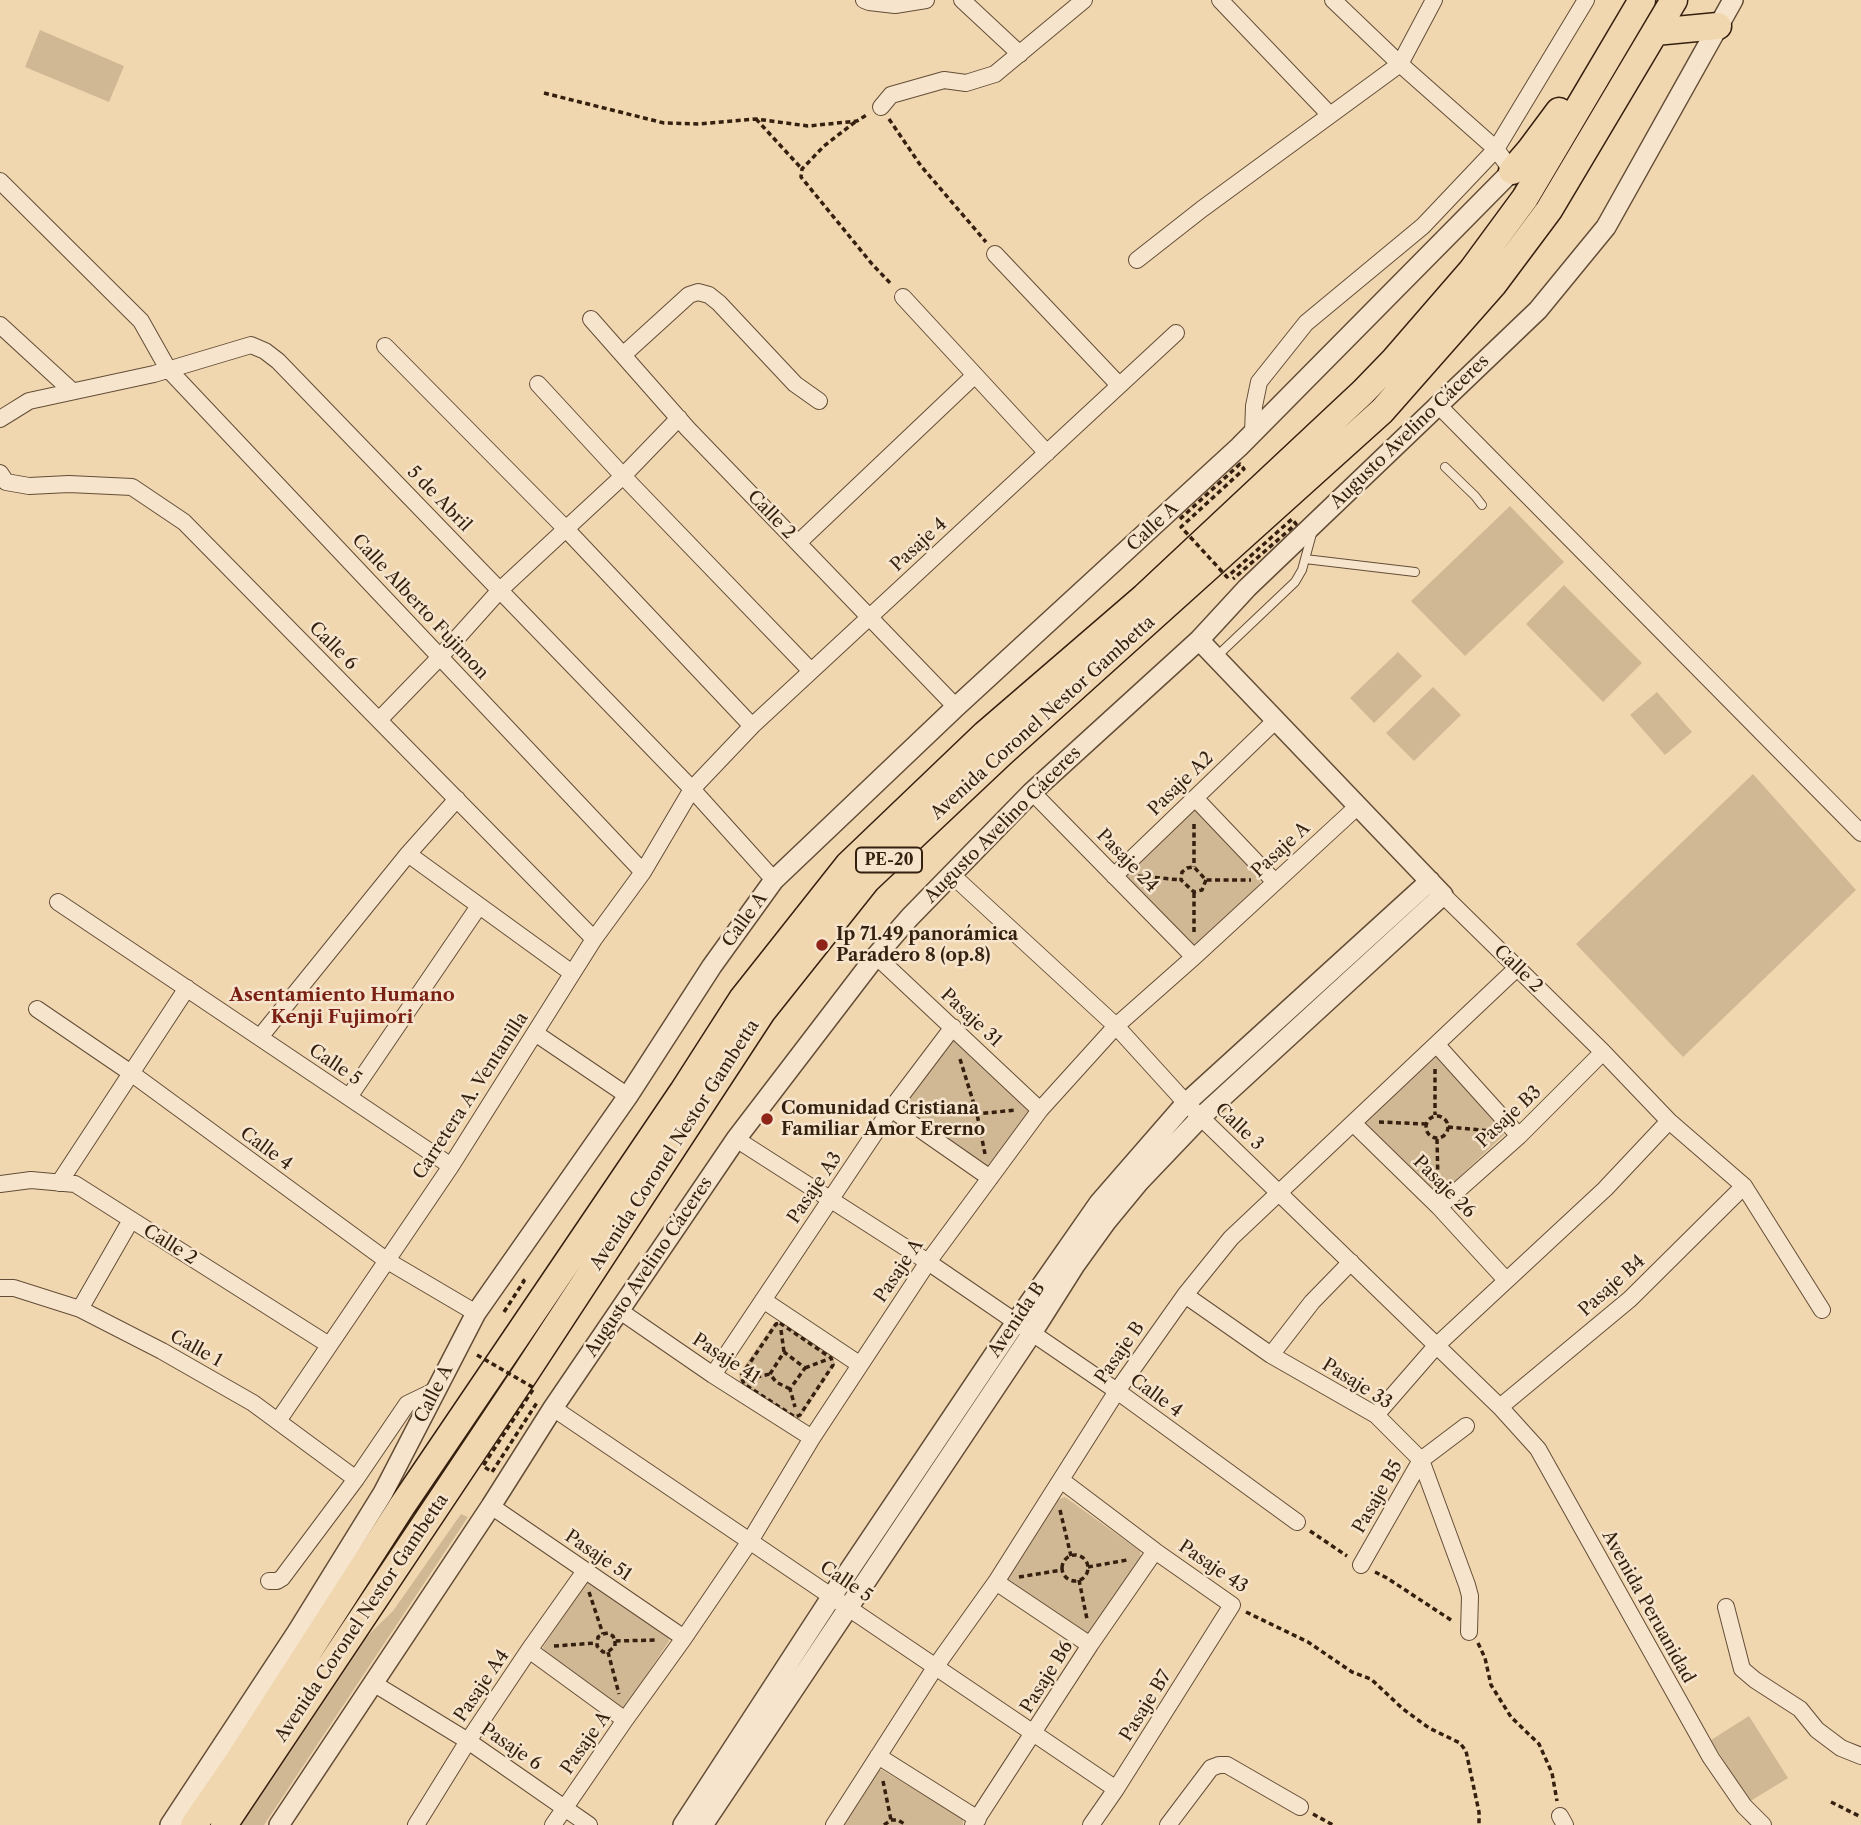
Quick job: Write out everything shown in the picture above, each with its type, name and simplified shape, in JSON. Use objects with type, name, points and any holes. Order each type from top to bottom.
[{"type":"highway","name":"Avenida Coronel Nestor Gambetta","points":[[194,1825],[402,1506],[675,1103],[742,999],[848,865],[985,734],[1144,597],[1394,360],[1472,270],[1525,198],[1642,0]]},
{"type":"highway","name":"Avenida Coronel Nestor Gambetta","points":[[224,1825],[525,1374],[762,1012],[867,880],[1003,752],[1382,411],[1493,285],[1549,210],[1674,0]]},
{"type":"highway","points":[[1655,33],[1718,26]]},
{"type":"highway","points":[[1512,171],[1578,85],[1611,53]]},
{"type":"street","points":[[864,0],[895,5],[926,0]]},
{"type":"street","points":[[962,0],[1020,54]]},
{"type":"street","points":[[881,107],[891,95],[944,80],[966,83],[995,74],[1084,0]]},
{"type":"street","points":[[1220,0],[1330,115]]},
{"type":"street","points":[[1333,0],[1496,149],[1512,171]]},
{"type":"street","points":[[1137,260],[1400,64],[1434,0]]},
{"type":"street","points":[[1253,433],[1254,406],[1259,382],[1306,323],[1423,226],[1496,149],[1586,0]]},
{"type":"street","name":"Augusto Avelino Cáceres","points":[[279,1825],[491,1506],[546,1405],[620,1311],[736,1139],[876,956],[1032,792],[1199,640],[1247,588],[1538,310],[1606,227],[1733,0]]},
{"type":"street","name":"Calle A","points":[[170,1825],[297,1632],[383,1493],[476,1313],[628,1096],[712,966],[774,880],[956,707],[1253,433],[1512,171]]},
{"type":"street","name":"Calle Alberto Fujimon","points":[[0,181],[141,321],[168,369],[643,872]]},
{"type":"street","points":[[995,254],[1119,386]]},
{"type":"street","points":[[623,355],[689,295],[698,292],[709,295],[719,303],[795,384],[819,401]]},
{"type":"street","points":[[904,297],[1047,453]]},
{"type":"street","name":"Calle 2","points":[[591,320],[688,429],[956,707]]},
{"type":"street","points":[[0,325],[72,391]]},
{"type":"street","name":"Pasaje 4","points":[[692,789],[752,726],[1176,333]]},
{"type":"street","name":"5 de Abril","points":[[0,419],[29,401],[168,369],[251,345],[265,351],[278,361],[692,789],[774,880]]},
{"type":"street","points":[[385,346],[566,528],[752,726]]},
{"type":"street","points":[[798,543],[975,375]]},
{"type":"street","points":[[538,384],[811,671]]},
{"type":"street","points":[[1437,404],[1861,833]]},
{"type":"street","points":[[379,720],[500,590],[623,476],[679,418]]},
{"type":"street","name":"Calle 6","points":[[0,473],[6,482],[29,486],[69,484],[132,487],[184,522],[594,939]]},
{"type":"street","name":"Calle 2","points":[[1199,640],[1437,888],[1669,1121],[1744,1186],[1822,1310]]},
{"type":"street","name":"Pasaje A2","points":[[1114,876],[1275,721]]},
{"type":"street","name":"Carretera A. Ventanilla","points":[[278,1421],[451,1166],[594,939],[643,872],[692,789]]},
{"type":"street","name":"Pasaje 24","points":[[1032,792],[1194,957]]},
{"type":"street","points":[[1195,797],[1275,882]]},
{"type":"street","points":[[260,1037],[408,854],[457,799]]},
{"type":"street","name":"Pasaje A","points":[[553,1825],[750,1541],[811,1438],[988,1170],[1116,1026],[1358,806]]},
{"type":"street","points":[[408,854],[572,973]]},
{"type":"street","name":"Calle 3","points":[[951,875],[1116,1026],[1194,1110],[1500,1407]]},
{"type":"street","name":"Avenida B","points":[[683,1825],[840,1602],[1024,1327],[1099,1203],[1194,1110],[1437,888]]},
{"type":"street","name":"Calle 5","points":[[58,902],[451,1166]]},
{"type":"street","points":[[349,1097],[479,906]]},
{"type":"street","name":"Pasaje 31","points":[[876,956],[1040,1110]]},
{"type":"street","name":"Pasaje B","points":[[834,1825],[936,1666],[1004,1580],[1061,1480],[1117,1391],[1185,1295],[1231,1238],[1517,968]]},
{"type":"street","points":[[59,1182],[187,988]]},
{"type":"street","name":"Calle 4","points":[[37,1009],[131,1073],[386,1260],[476,1313]]},
{"type":"street","name":"Pasaje A3","points":[[713,1375],[891,1109],[953,1027]]},
{"type":"street","points":[[535,1033],[628,1096]]},
{"type":"street","points":[[1437,1045],[1519,1136]]},
{"type":"street","name":"Pasaje B3","points":[[1439,1207],[1519,1136],[1603,1052]]},
{"type":"street","points":[[891,1109],[988,1170]]},
{"type":"street","points":[[1376,1415],[1436,1346],[1605,1189],[1669,1121]]},
{"type":"street","name":"Pasaje 26","points":[[1353,1123],[1439,1207],[1506,1280]]},
{"type":"street","name":"Calle 4","points":[[736,1139],[1024,1327],[1297,1522]]},
{"type":"street","name":"Calle 2","points":[[0,1184],[31,1180],[75,1184],[329,1345]]},
{"type":"street","name":"Pasaje B4","points":[[1500,1407],[1630,1299],[1744,1186]]},
{"type":"street","points":[[80,1309],[131,1220]]},
{"type":"street","points":[[1271,1355],[1311,1302],[1351,1262]]},
{"type":"street","name":"Calle 1","points":[[0,1288],[14,1288],[80,1309],[207,1377],[253,1403],[356,1479]]},
{"type":"street","name":"Pasaje 33","points":[[1185,1295],[1271,1355],[1376,1415],[1421,1460],[1467,1585],[1474,1638]]},
{"type":"street","points":[[763,1300],[859,1364]]},
{"type":"street","name":"Pasaje 41","points":[[620,1311],[811,1438]]},
{"type":"street","points":[[269,1581],[282,1578],[356,1479],[407,1404],[436,1390]]},
{"type":"street","name":"Calle 5","points":[[546,1405],[1116,1789]]},
{"type":"street","name":"Avenida Peruanidad","points":[[1500,1407],[1538,1449],[1711,1758],[1744,1806],[1763,1825]]},
{"type":"street","name":"Pasaje B5","points":[[1360,1565],[1421,1460],[1466,1426]]},
{"type":"street","name":"Pasaje 43","points":[[1061,1480],[1232,1605]]},
{"type":"street","name":"Pasaje 51","points":[[491,1506],[684,1638]]},
{"type":"street","name":"Pasaje B6","points":[[975,1822],[1090,1645],[1155,1551]]},
{"type":"street","name":"Pasaje A4","points":[[416,1825],[468,1741],[585,1571]]},
{"type":"street","points":[[1004,1580],[1090,1645]]},
{"type":"street","name":"Avenida B","points":[[703,1825],[840,1602]]},
{"type":"street","name":"Pasaje B7","points":[[1091,1825],[1232,1605]]},
{"type":"street","points":[[1726,1607],[1742,1669],[1800,1709],[1817,1730],[1841,1748],[1861,1756]]},
{"type":"street","points":[[529,1650],[625,1720]]},
{"type":"street","name":"Pasaje 6","points":[[373,1683],[468,1741],[589,1825]]},
{"type":"street","points":[[878,1756],[975,1822]]},
{"type":"street","points":[[1168,1825],[1211,1768],[1219,1765],[1227,1765],[1300,1807]]},
{"type":"lane","points":[[1445,467],[1482,505]]},
{"type":"lane","points":[[1216,657],[1295,582],[1302,570],[1315,523]]},
{"type":"lane","points":[[1305,559],[1415,572]]},
{"type":"path","points":[[544,93],[664,123],[699,124],[756,119],[808,126],[857,121]]},
{"type":"path","points":[[904,297],[872,264],[801,177],[802,169],[824,146],[881,107],[921,166],[995,254]]},
{"type":"path","points":[[756,119],[802,169]]},
{"type":"path","points":[[1180,519],[1240,464],[1244,469],[1181,527],[1227,577],[1292,519],[1296,524],[1233,579]]},
{"type":"path","points":[[1194,819],[1202,828]]},
{"type":"path","points":[[1184,829],[1194,819]]},
{"type":"path","points":[[1194,819],[1194,867],[1206,880],[1254,880]]},
{"type":"path","points":[[1133,876],[1143,867]]},
{"type":"path","points":[[1181,880],[1182,873],[1187,868],[1194,867]]},
{"type":"path","points":[[1245,872],[1254,880]]},
{"type":"path","points":[[1133,876],[1181,880],[1195,892]]},
{"type":"path","points":[[1133,876],[1141,885]]},
{"type":"path","points":[[1195,892],[1202,890],[1206,880]]},
{"type":"path","points":[[1244,890],[1254,880]]},
{"type":"path","points":[[1194,936],[1195,892]]},
{"type":"path","points":[[1185,927],[1194,936]]},
{"type":"path","points":[[1194,936],[1203,927]]},
{"type":"path","points":[[958,1053],[977,1114],[988,1170]]},
{"type":"path","points":[[1425,1074],[1435,1064]]},
{"type":"path","points":[[1435,1064],[1444,1074]]},
{"type":"path","points":[[1435,1064],[1435,1115],[1426,1124],[1426,1132],[1437,1139],[1445,1135],[1448,1127],[1443,1116],[1435,1115]]},
{"type":"path","points":[[907,1103],[948,1112],[977,1114],[1020,1109]]},
{"type":"path","points":[[1374,1122],[1384,1112]]},
{"type":"path","points":[[1374,1122],[1426,1124]]},
{"type":"path","points":[[1374,1122],[1383,1131]]},
{"type":"path","points":[[1489,1122],[1497,1132]]},
{"type":"path","points":[[1448,1127],[1497,1132]]},
{"type":"path","points":[[1488,1141],[1497,1132]]},
{"type":"path","points":[[1437,1139],[1438,1186]]},
{"type":"path","points":[[1429,1177],[1438,1186]]},
{"type":"path","points":[[1438,1186],[1448,1177]]},
{"type":"path","points":[[743,1380],[770,1374],[784,1352],[780,1323]]},
{"type":"path","points":[[780,1323],[831,1358],[833,1365],[800,1415],[795,1417],[744,1384],[741,1376],[775,1324],[780,1323]]},
{"type":"path","points":[[784,1352],[805,1368]]},
{"type":"path","points":[[477,1355],[534,1388],[483,1466],[492,1472],[546,1405]]},
{"type":"path","points":[[790,1389],[805,1368],[831,1358]]},
{"type":"path","points":[[770,1374],[776,1382],[790,1389],[797,1416]]},
{"type":"path","points":[[1051,1516],[1061,1506],[1070,1556]]},
{"type":"path","points":[[1297,1522],[1360,1565],[1387,1578],[1474,1638],[1485,1658],[1491,1685],[1511,1717],[1539,1744],[1552,1773],[1562,1820]]},
{"type":"path","points":[[1070,1556],[1082,1557],[1086,1561],[1087,1572],[1079,1580],[1068,1579],[1062,1570],[1065,1559],[1070,1556]]},
{"type":"path","points":[[1088,1567],[1135,1559]]},
{"type":"path","points":[[1004,1580],[1062,1570]]},
{"type":"path","points":[[1079,1580],[1089,1628]]},
{"type":"path","points":[[588,1589],[598,1596]]},
{"type":"path","points":[[580,1600],[588,1589]]},
{"type":"path","points":[[588,1589],[603,1634]]},
{"type":"path","name":"Pasaje 43","points":[[1232,1605],[1307,1642],[1352,1672],[1371,1679],[1429,1727],[1460,1743],[1466,1751],[1479,1811],[1479,1825]]},
{"type":"path","points":[[608,1633],[613,1636],[615,1646],[608,1653],[599,1650],[596,1643],[598,1637],[608,1633]]},
{"type":"path","points":[[651,1633],[661,1640]]},
{"type":"path","points":[[615,1641],[661,1640]]},
{"type":"path","points":[[654,1650],[661,1640]]},
{"type":"path","points":[[558,1654],[548,1646],[596,1643]]},
{"type":"path","points":[[608,1653],[620,1700]]},
{"type":"path","points":[[620,1700],[627,1690]]},
{"type":"path","points":[[610,1692],[620,1700]]},
{"type":"path","points":[[881,1774],[891,1820]]},
{"type":"path","points":[[1831,1802],[1861,1817]]},
{"type":"path","points":[[1300,1807],[1333,1825]]},
{"type":"path","points":[[884,1825],[891,1820],[898,1820],[906,1825]]},
{"type":"shaded area","points":[[40,30],[124,66],[109,102],[25,67]]},
{"type":"shaded area","points":[[1510,506],[1564,562],[1465,656],[1411,601]]},
{"type":"shaded area","points":[[1564,585],[1642,663],[1603,702],[1526,624]]},
{"type":"shaded area","points":[[1398,652],[1422,676],[1374,723],[1350,698]]},
{"type":"shaded area","points":[[1433,687],[1461,715],[1414,761],[1386,733]]},
{"type":"shaded area","points":[[1657,692],[1692,732],[1665,755],[1630,715]]},
{"type":"shaded area","points":[[1753,774],[1856,890],[1683,1057],[1576,944]]},
{"type":"shaded area","points":[[1190,810],[1201,811],[1261,877],[1260,885],[1200,944],[1190,944],[1125,877],[1126,872]]},
{"type":"shaded area","points":[[953,1037],[1032,1106],[987,1170],[902,1109],[903,1103]]},
{"type":"shaded area","points":[[1435,1055],[1504,1129],[1504,1135],[1442,1193],[1436,1193],[1364,1124],[1365,1119]]},
{"type":"shaded area","points":[[780,1322],[833,1355],[835,1364],[798,1422],[740,1384],[739,1374],[774,1323]]},
{"type":"shaded area","points":[[1065,1497],[1140,1551],[1141,1558],[1095,1630],[1083,1634],[1008,1585],[1006,1577],[1057,1500]]},
{"type":"shaded area","points":[[461,1514],[468,1517],[264,1825],[239,1825],[360,1643],[393,1611]]},
{"type":"shaded area","points":[[586,1581],[594,1583],[668,1634],[669,1641],[623,1708],[616,1706],[544,1652],[543,1647]]},
{"type":"shaded area","points":[[1749,1716],[1788,1778],[1749,1802],[1711,1740]]},
{"type":"shaded area","points":[[882,1770],[963,1819],[963,1825],[841,1825],[876,1771]]},
{"type":"place","name":"Ip 71.49 panorámica Paradero 8 (op.8)","points":[[822,945]]},
{"type":"place","name":"Comunidad Cristiana Familiar Amor Ererno","points":[[767,1119]]},
{"type":"district","name":"Asentamiento Humano Kenji Fujimori","points":[[342,1007]]}]
